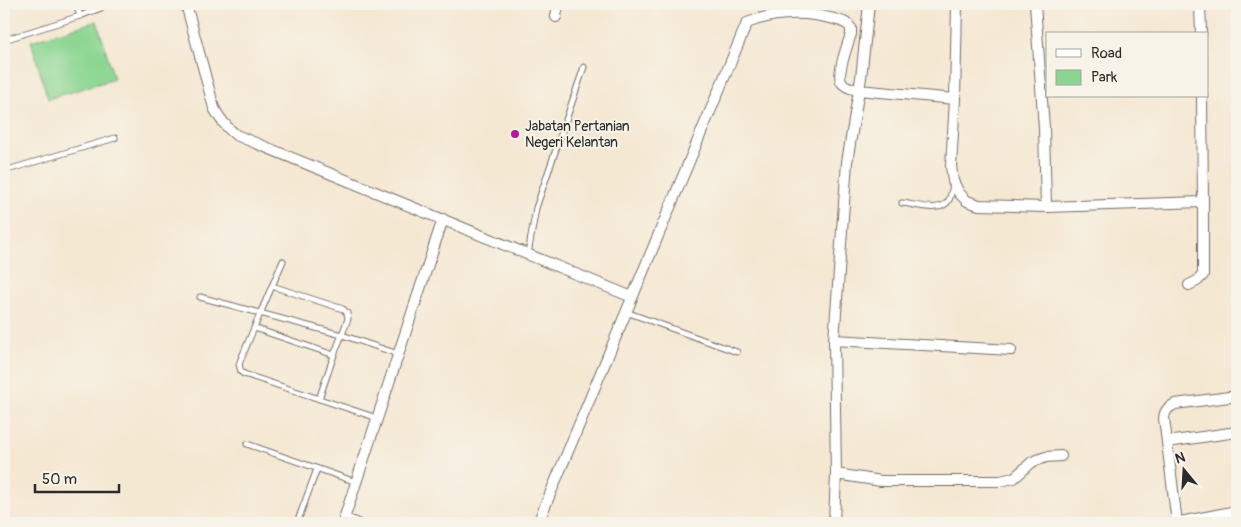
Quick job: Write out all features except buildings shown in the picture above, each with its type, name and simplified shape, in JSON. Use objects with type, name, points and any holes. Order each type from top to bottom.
[{"type":"street","points":[[186,4],[214,108],[226,127],[236,135],[632,297]]},
{"type":"street","points":[[556,17],[558,4]]},
{"type":"street","points":[[834,523],[836,474],[834,340],[847,162],[859,90],[869,4]]},
{"type":"street","points":[[957,4],[955,100],[951,166],[959,193],[967,201],[979,205],[1046,207],[1204,202]]},
{"type":"street","points":[[1035,4],[1043,53],[1046,207]]},
{"type":"street","points":[[1200,4],[1201,32]]},
{"type":"street","points":[[538,523],[746,23],[802,13],[816,14],[849,24],[851,34],[840,76],[844,86],[859,90],[955,100]]},
{"type":"street","points":[[1189,284],[1197,281],[1203,275],[1202,98]]},
{"type":"street","points":[[356,523],[343,521],[443,220]]},
{"type":"street","points":[[834,340],[1011,350]]},
{"type":"street","points":[[1237,396],[1175,404],[1168,408],[1164,418],[1176,523],[1237,512]]},
{"type":"street","points":[[1167,442],[1237,432]]},
{"type":"street","points":[[836,474],[881,481],[1000,481],[1014,478],[1032,462],[1046,457],[1061,456]]},
{"type":"lane","points":[[76,4],[80,16]]},
{"type":"lane","points":[[4,40],[80,16],[101,8],[103,4]]},
{"type":"lane","points":[[528,254],[536,208],[584,67]]},
{"type":"lane","points":[[4,171],[116,138]]},
{"type":"lane","points":[[902,203],[940,207],[950,199],[954,181]]},
{"type":"lane","points":[[283,261],[259,313],[239,364],[241,372],[377,418]]},
{"type":"lane","points":[[272,286],[345,310],[348,316],[319,399]]},
{"type":"lane","points":[[200,297],[342,335],[398,354]]},
{"type":"lane","points":[[626,312],[737,352]]},
{"type":"lane","points":[[254,328],[334,355]]},
{"type":"lane","points":[[246,444],[356,482]]},
{"type":"lane","points":[[297,523],[317,469]]},
{"type":"green space","points":[[97,21],[114,79],[48,99],[31,41]]},
{"type":"place","name":"Jabatan Pertanian Negeri Kelantan","points":[[515,134]]}]
